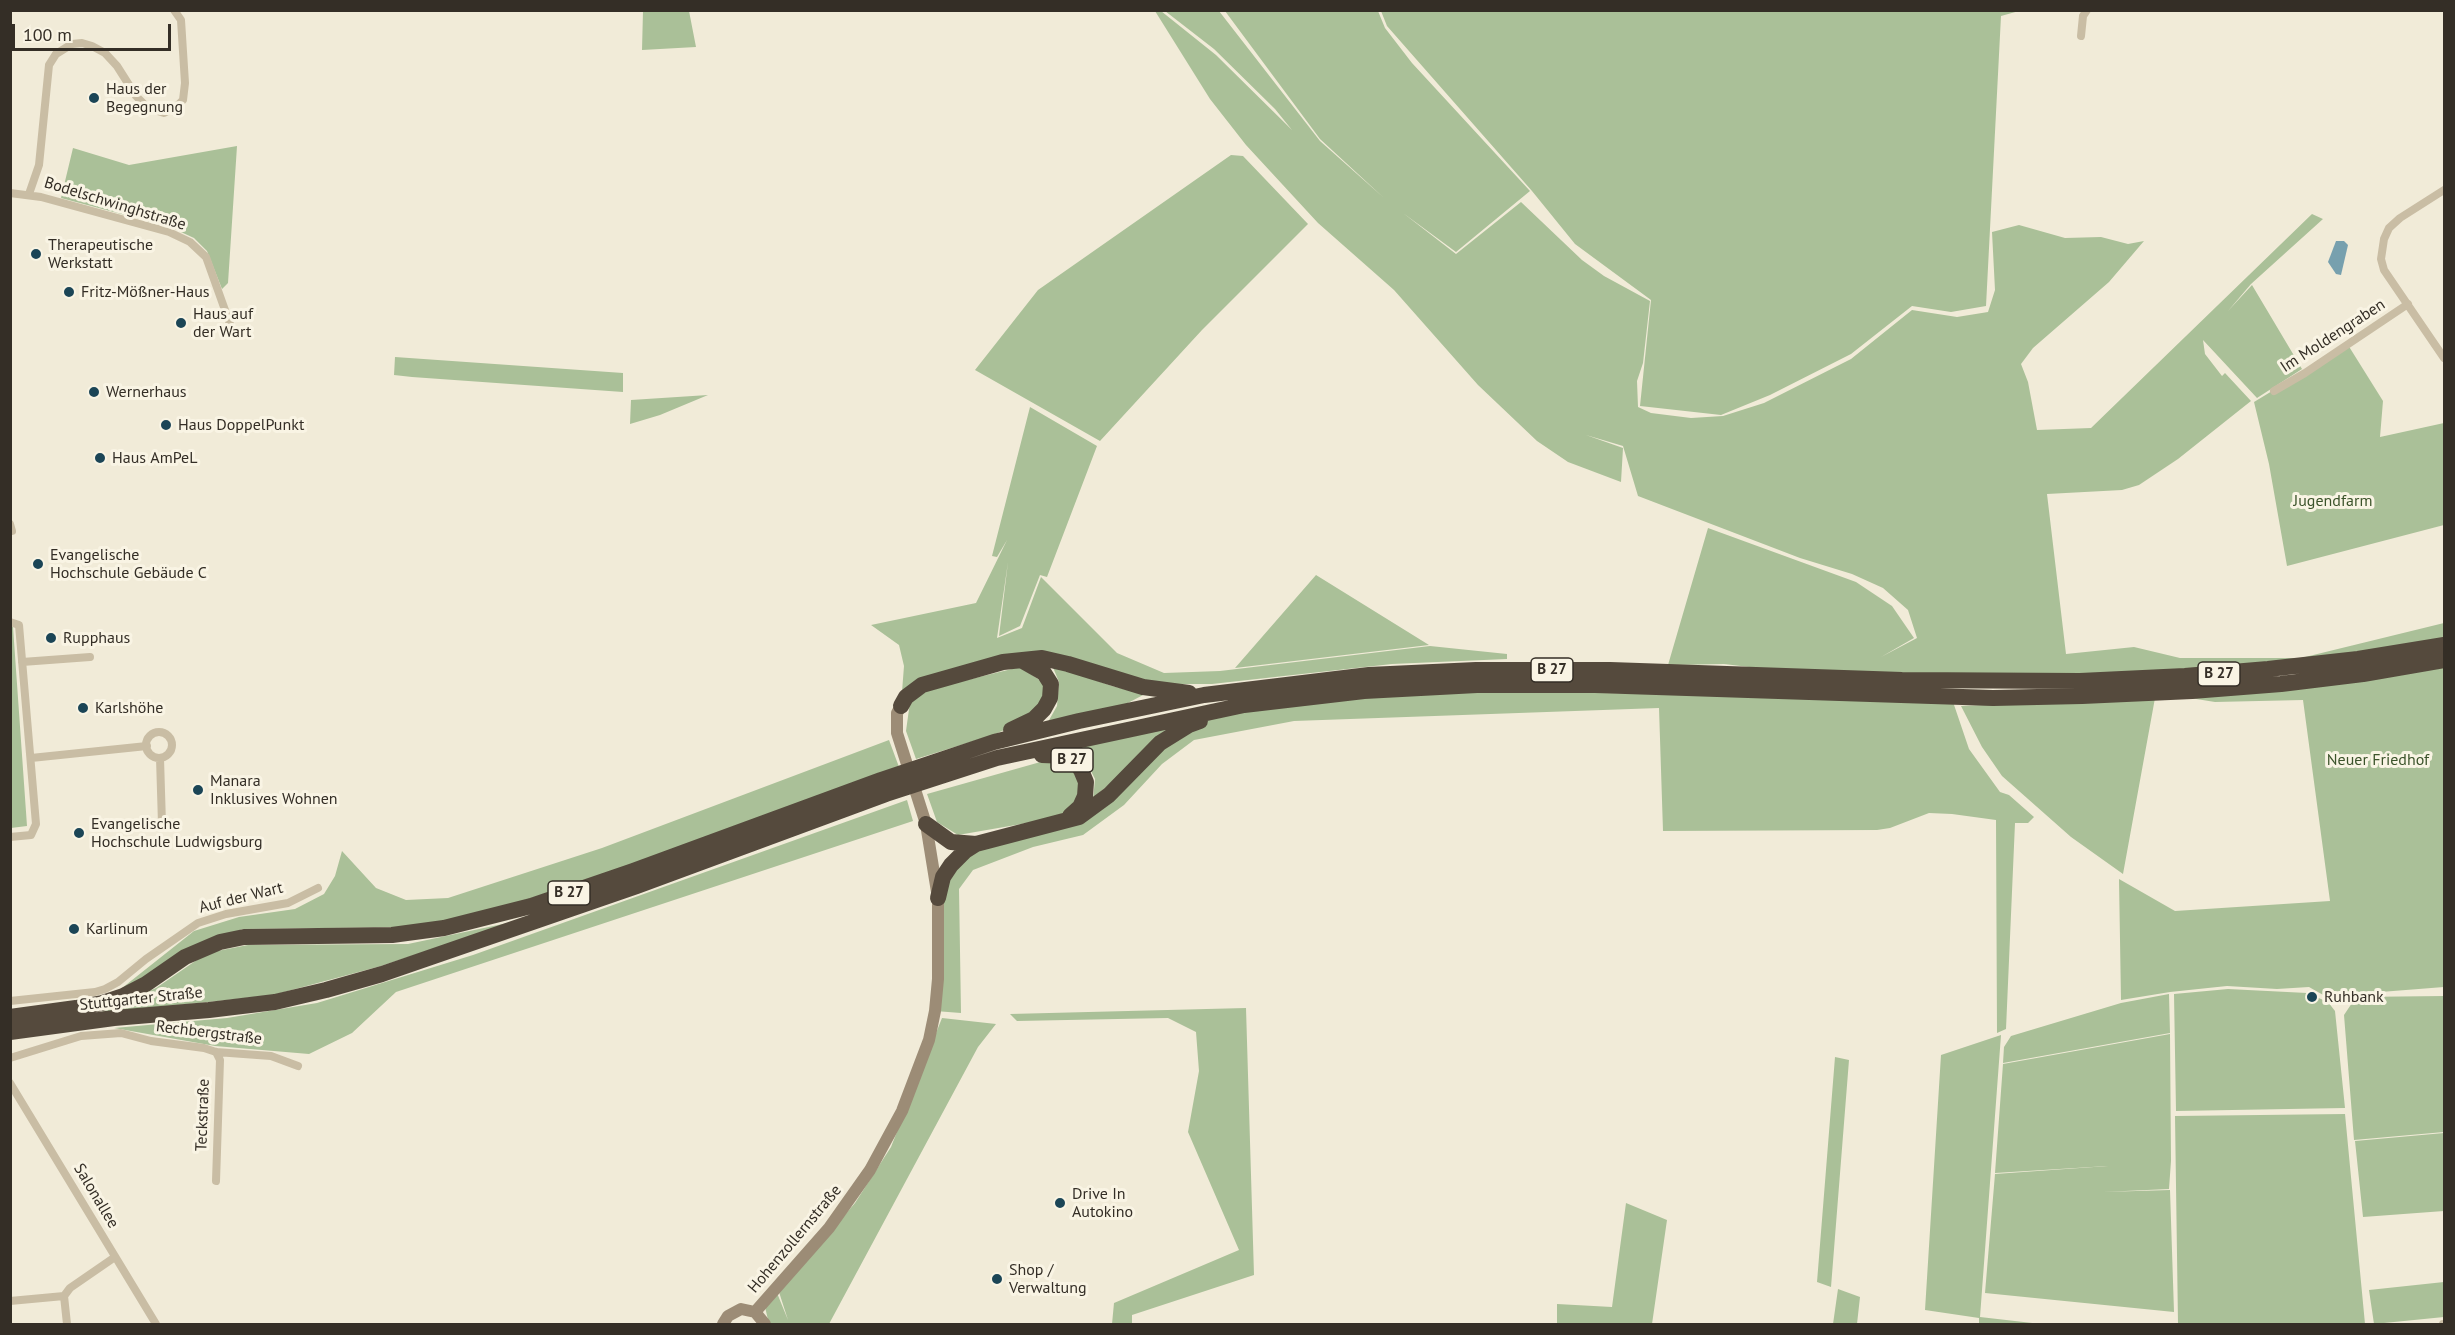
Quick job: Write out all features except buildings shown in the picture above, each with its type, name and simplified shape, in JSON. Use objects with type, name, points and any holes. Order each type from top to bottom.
[{"type":"highway","name":"B 27","points":[[1993,689],[2080,681],[2197,675],[2358,659],[2445,645]]},
{"type":"highway","name":"B 27","points":[[901,706],[906,697],[922,685],[1003,662],[1042,658],[1143,687],[1203,695]]},
{"type":"highway","name":"B 27","points":[[996,750],[1244,705],[1364,691],[1478,685],[1595,685],[2192,691],[2281,684],[2363,674],[2445,660]]},
{"type":"highway","name":"B 27","points":[[996,750],[1005,732],[1034,719],[1044,709],[1050,698],[1051,684],[1044,673],[1023,661]]},
{"type":"highway","name":"B 27","points":[[883,787],[1079,721],[1203,695],[1369,675],[1476,670],[1610,670],[1903,688]]},
{"type":"highway","name":"B 27","points":[[926,824],[951,842],[976,844],[1079,817],[1109,795],[1160,743],[1189,725],[1244,705]]},
{"type":"highway","name":"B 27","points":[[996,750],[1015,760],[1057,754],[1075,761],[1086,782],[1085,796],[1080,807],[1062,823]]},
{"type":"highway","name":"Stuttgarter Straße","points":[[10,1017],[102,1003],[146,984],[185,957],[203,948],[244,937],[392,935],[444,928],[531,906],[883,787]]},
{"type":"highway","name":"Stuttgarter Straße","points":[[10,1032],[114,1018],[275,1002],[326,990],[382,974],[637,886],[883,787]]},
{"type":"highway","name":"B 27","points":[[938,898],[943,877],[951,865],[976,844]]},
{"type":"main road","name":"Hohenzollernstraße","points":[[755,1312],[845,1208],[870,1170],[902,1112],[929,1040],[935,1011],[939,938],[938,898],[926,824],[897,733],[897,713],[901,706]]},
{"type":"main road","points":[[723,1324],[734,1312],[741,1309],[755,1312],[765,1324]]},
{"type":"street","points":[[29,194],[39,165],[49,65],[56,54],[72,44],[92,45],[117,66],[136,96],[148,108],[164,113],[177,106],[183,99],[184,91],[181,20],[174,10]]},
{"type":"street","points":[[2081,36],[2083,16],[2087,10]]},
{"type":"street","name":"Im Moldengraben","points":[[2445,190],[2400,218],[2389,228],[2384,239],[2381,259],[2384,270],[2445,358]]},
{"type":"street","name":"Bodelschwinghstraße","points":[[10,194],[29,194],[169,232],[190,242],[206,257],[230,324]]},
{"type":"street","name":"Im Moldengraben","points":[[2274,392],[2408,304]]},
{"type":"street","points":[[10,622],[19,625],[36,824],[31,835],[10,837]]},
{"type":"street","points":[[22,662],[90,657]]},
{"type":"street","points":[[154,734],[168,736],[172,744],[169,754],[160,758],[151,754],[147,746],[147,740],[154,734]]},
{"type":"street","points":[[31,758],[147,746]]},
{"type":"street","points":[[160,758],[162,824]]},
{"type":"street","name":"Auf der Wart","points":[[10,1001],[105,989],[118,982],[146,959],[198,923],[226,914],[288,903],[318,888]]},
{"type":"street","name":"Rechbergstraße","points":[[10,1058],[81,1036],[121,1033],[151,1041],[204,1048],[216,1052],[271,1056],[298,1066]]},
{"type":"street","name":"Teckstraße","points":[[216,1052],[220,1060],[216,1181]]},
{"type":"street","name":"Salonallee","points":[[10,1083],[156,1324]]},
{"type":"street","points":[[67,1324],[64,1296],[70,1287],[115,1257]]},
{"type":"street","points":[[10,1301],[64,1296]]},
{"type":"green space","points":[[643,11],[689,11],[696,47],[642,50]]},
{"type":"green space","points":[[1155,11],[1161,11],[1216,55],[1292,130],[1275,109],[1214,49],[1165,11],[1219,11],[1320,141],[1384,198],[1320,139],[1225,11],[1378,11],[1385,28],[1412,63],[1530,191],[1456,252],[1403,213],[1456,254],[1521,202],[1582,260],[1604,276],[1650,301],[1643,363],[1637,381],[1638,407],[1651,413],[1691,418],[1723,416],[1764,403],[1851,359],[1912,310],[1957,317],[1988,312],[1995,290],[1992,232],[2019,225],[2065,238],[2101,237],[2128,244],[2144,241],[2109,282],[2033,348],[2021,364],[2028,382],[2037,430],[2091,428],[2312,214],[2323,219],[2251,284],[2228,311],[2252,285],[2302,369],[2257,398],[2203,340],[2205,354],[2222,376],[2225,373],[2251,401],[2178,459],[2139,485],[2122,490],[2047,494],[2066,654],[2134,647],[2180,658],[2301,658],[2444,623],[2444,645],[2185,676],[1842,678],[1724,664],[1668,665],[1708,528],[1856,582],[1892,606],[1914,638],[1881,657],[1917,638],[1908,610],[1883,588],[1852,574],[1800,558],[1638,496],[1623,446],[1586,435],[1623,448],[1621,482],[1568,462],[1537,441],[1478,385],[1394,290],[1318,223],[1246,145],[1210,99]]},
{"type":"green space","points":[[1381,11],[2019,11],[2001,16],[1986,306],[1951,312],[1912,306],[1851,354],[1770,395],[1721,415],[1640,406],[1651,300],[1575,244],[1532,191],[1387,26]]},
{"type":"green space","points":[[237,146],[228,283],[222,289],[207,251],[194,238],[170,227],[61,198],[73,148],[129,165]]},
{"type":"green space","points":[[1231,155],[1243,156],[1308,224],[1202,330],[1100,441],[975,370],[1038,290]]},
{"type":"green space","name":"Jugendfarm","points":[[2348,345],[2383,401],[2380,437],[2444,423],[2444,525],[2287,566],[2269,464],[2254,402]]},
{"type":"green space","points":[[395,357],[623,373],[623,392],[394,375]]},
{"type":"green space","points":[[708,395],[660,415],[630,424],[631,400]]},
{"type":"green space","points":[[1030,407],[1097,446],[1047,577],[1040,575],[1020,626],[999,636],[1008,562],[997,638],[1022,628],[1041,577],[1117,653],[1164,673],[1220,671],[1430,646],[1507,654],[1507,659],[1392,664],[1212,684],[1163,684],[1134,679],[1055,654],[902,692],[904,666],[899,645],[871,625],[976,603],[1007,540],[997,557],[992,556]]},
{"type":"green space","points":[[1316,575],[1429,645],[1235,668]]},
{"type":"green space","points":[[11,627],[13,627],[27,826],[11,828]]},
{"type":"green space","name":"Neuer Friedhof","points":[[2444,660],[2444,987],[2355,994],[2341,1005],[2309,987],[2277,989],[2227,986],[2121,1000],[2119,879],[2175,911],[2330,901],[2303,700],[2215,702],[2159,693]]},
{"type":"green space","points":[[1052,665],[1112,686],[1145,694],[1126,704],[1048,722],[1057,706],[1059,682]]},
{"type":"green space","points":[[1020,667],[1044,683],[1044,700],[1029,719],[993,735],[916,759],[906,731],[910,702],[930,689]]},
{"type":"green space","points":[[1364,691],[1951,696],[1969,749],[2000,792],[2009,795],[2034,817],[2028,823],[2015,823],[2006,1029],[1997,1033],[1996,820],[1929,813],[1890,828],[1877,830],[1663,831],[1659,708],[1294,721],[1194,740],[1162,764],[1124,805],[1083,835],[1033,847],[973,870],[959,889],[961,1013],[935,1011],[938,898],[965,851],[1062,823],[1160,743],[1215,717]]},
{"type":"green space","points":[[2155,698],[2123,874],[2071,837],[2002,776],[1982,747],[1961,706]]},
{"type":"green space","points":[[1180,723],[1093,800],[1095,779],[1086,761],[1074,753],[1094,742]]},
{"type":"green space","points":[[889,740],[899,767],[567,888],[451,921],[408,927],[242,929],[117,992],[194,931],[239,917],[295,909],[324,894],[335,876],[342,851],[376,888],[406,900],[448,898],[602,848]]},
{"type":"green space","points":[[1044,761],[1072,766],[1081,784],[1075,804],[1056,818],[958,835],[937,822],[927,794]]},
{"type":"green space","points":[[907,800],[913,821],[396,992],[352,1033],[309,1054],[215,1046],[114,1028],[227,1018],[317,1003],[473,955]]},
{"type":"green space","points":[[517,921],[381,966],[273,995],[97,1014],[156,988],[207,953],[248,945],[408,944]]},
{"type":"green space","points":[[2228,989],[2307,993],[2328,1002],[2335,1011],[2345,1108],[2176,1111],[2174,994]]},
{"type":"green space","points":[[2169,994],[2170,1033],[2003,1063],[2004,1047],[2011,1036],[2121,1003]]},
{"type":"green space","points":[[2444,996],[2444,1132],[2354,1140],[2344,1015],[2356,997]]},
{"type":"green space","points":[[1246,1008],[1254,1275],[1132,1315],[1132,1324],[1112,1324],[1114,1303],[1239,1250],[1188,1132],[1199,1071],[1196,1032],[1168,1018],[1017,1021],[1010,1014]]},
{"type":"green space","points":[[942,1018],[996,1024],[978,1047],[829,1324],[769,1324],[765,1307],[777,1293],[788,1320],[779,1292],[855,1203],[891,1147]]},
{"type":"green space","points":[[2170,1034],[2171,1161],[2169,1189],[2103,1192],[2170,1190],[2174,1312],[1985,1293],[1995,1174],[2108,1166],[1995,1173],[2003,1064]]},
{"type":"green space","points":[[2001,1035],[1980,1317],[2041,1324],[1979,1324],[1979,1318],[1925,1310],[1941,1055]]},
{"type":"green space","points":[[1835,1057],[1849,1060],[1831,1287],[1817,1282]]},
{"type":"green space","points":[[2345,1114],[2365,1324],[2178,1324],[2175,1116]]},
{"type":"green space","points":[[2444,1133],[2444,1211],[2363,1217],[2355,1141]]},
{"type":"green space","points":[[1626,1203],[1667,1220],[1652,1324],[1557,1324],[1557,1304],[1612,1307]]},
{"type":"green space","points":[[2444,1282],[2444,1317],[2374,1324],[2369,1290]]},
{"type":"green space","points":[[1838,1289],[1860,1297],[1857,1324],[1833,1324]]},
{"type":"water","points":[[2336,241],[2344,241],[2348,245],[2341,275],[2336,274],[2328,262]]},
{"type":"place","name":"Haus der Begegnung","points":[[94,98]]},
{"type":"place","name":"Therapeutische Werkstatt","points":[[36,254]]},
{"type":"place","name":"Fritz-Mößner-Haus","points":[[69,292]]},
{"type":"place","name":"Haus auf der Wart","points":[[181,323]]},
{"type":"place","name":"Wernerhaus","points":[[94,392]]},
{"type":"place","name":"Haus DoppelPunkt","points":[[166,425]]},
{"type":"place","name":"Haus AmPeL","points":[[100,458]]},
{"type":"place","name":"Evangelische Hochschule Gebäude C","points":[[38,564]]},
{"type":"place","name":"Rupphaus","points":[[51,638]]},
{"type":"place","name":"Karlshöhe","points":[[83,708]]},
{"type":"place","name":"Manara Inklusives Wohnen","points":[[198,790]]},
{"type":"place","name":"Evangelische Hochschule Ludwigsburg","points":[[79,833]]},
{"type":"place","name":"Karlinum","points":[[74,929]]},
{"type":"place","name":"Ruhbank","points":[[2312,997]]},
{"type":"place","name":"Drive In Autokino","points":[[1060,1203]]},
{"type":"place","name":"Shop / Verwaltung","points":[[997,1279]]}]
